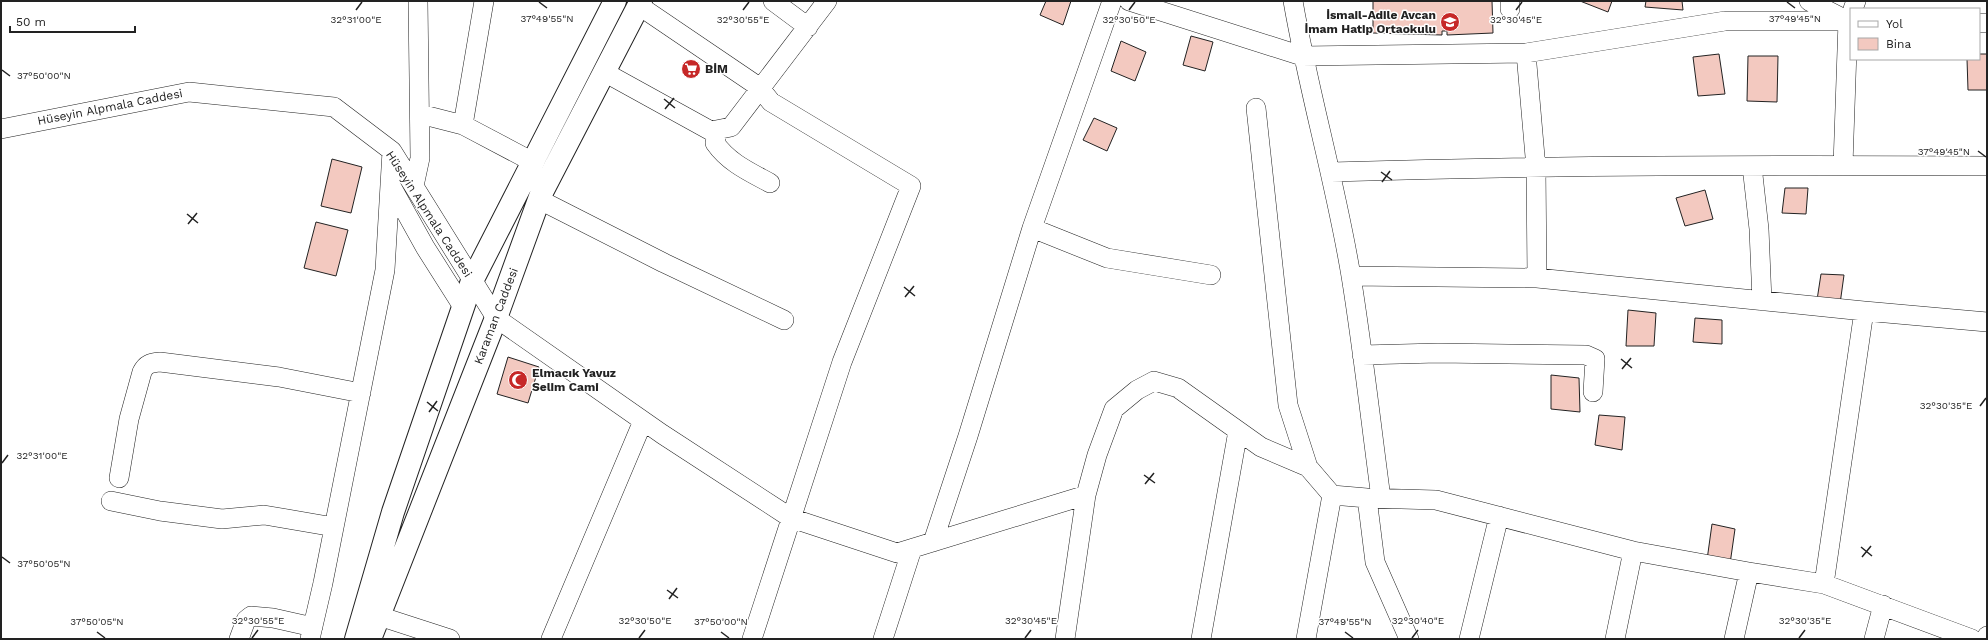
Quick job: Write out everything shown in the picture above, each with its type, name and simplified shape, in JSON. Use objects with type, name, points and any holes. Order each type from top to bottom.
[{"type":"main road","points":[[356,639],[393,512],[472,281],[615,1]]},
{"type":"main road","name":"Karaman Caddesi","points":[[370,639],[496,318],[540,200],[640,3]]},
{"type":"street","points":[[414,186],[420,158],[418,1]]},
{"type":"street","points":[[463,125],[484,1]]},
{"type":"street","points":[[773,1],[808,27]]},
{"type":"street","points":[[604,72],[711,131],[731,127],[759,87],[808,27],[827,1]]},
{"type":"street","points":[[932,542],[968,436],[1032,228],[1112,1]]},
{"type":"street","points":[[1129,1],[1302,56],[1526,53],[1725,22],[1850,17]]},
{"type":"street","points":[[1293,1],[1302,56],[1331,172],[1351,276],[1362,355],[1374,498],[1375,562],[1410,639]]},
{"type":"street","points":[[1809,1],[1850,17]]},
{"type":"street","points":[[640,3],[759,87],[771,102],[911,186],[842,362],[752,639]]},
{"type":"street","points":[[1843,165],[1850,36]]},
{"type":"street","points":[[1526,53],[1536,168],[1537,278]]},
{"type":"street","name":"Hüseyin Alpmala Caddesi","points":[[1,129],[189,92],[334,107],[392,151],[496,318]]},
{"type":"street","points":[[1256,108],[1288,405],[1308,467],[1332,495],[1436,500],[1632,551],[1824,584],[1972,639]]},
{"type":"street","points":[[420,114],[463,125],[533,162]]},
{"type":"street","points":[[717,130],[715,143],[723,154],[770,183]]},
{"type":"street","points":[[239,639],[246,620],[251,616],[273,618],[312,633],[385,270],[392,151]]},
{"type":"street","points":[[1331,172],[1843,165],[1987,166]]},
{"type":"street","points":[[1752,166],[1759,229],[1762,301]]},
{"type":"street","points":[[390,184],[425,247],[463,307]]},
{"type":"street","points":[[540,200],[664,263],[784,320]]},
{"type":"street","points":[[1032,228],[1107,258],[1212,275]]},
{"type":"street","points":[[1351,276],[1537,278],[1987,322]]},
{"type":"street","points":[[1824,584],[1864,311]]},
{"type":"street","points":[[496,318],[643,421],[791,518],[896,553],[1086,495]]},
{"type":"street","points":[[1362,355],[1438,353],[1586,355],[1594,359],[1593,392]]},
{"type":"street","points":[[118,478],[129,419],[140,379],[145,366],[151,362],[279,377],[361,393]]},
{"type":"street","points":[[1065,639],[1086,495],[1097,456],[1114,409],[1137,390],[1154,381],[1178,388],[1261,447],[1308,467]]},
{"type":"street","points":[[551,639],[643,421]]},
{"type":"street","points":[[1201,639],[1238,431]]},
{"type":"street","points":[[1306,639],[1332,495]]},
{"type":"street","points":[[111,501],[160,511],[214,518],[264,514],[334,527]]},
{"type":"street","points":[[1470,639],[1499,516]]},
{"type":"street","points":[[883,639],[912,549]]},
{"type":"street","points":[[1615,639],[1632,551]]},
{"type":"street","points":[[1734,639],[1749,572]]},
{"type":"street","points":[[1874,639],[1883,605]]},
{"type":"street","points":[[379,616],[450,639]]},
{"type":"building","points":[[1046,1],[1071,1],[1063,25],[1040,15]]},
{"type":"building","points":[[1373,1],[1492,1],[1493,33],[1447,35],[1447,31],[1442,31],[1442,35],[1373,33]]},
{"type":"building","points":[[1580,1],[1612,1],[1608,12]]},
{"type":"building","points":[[1646,1],[1682,1],[1683,10],[1645,7]]},
{"type":"building","points":[[1191,36],[1213,42],[1205,71],[1183,65]]},
{"type":"building","points":[[1121,41],[1146,52],[1135,81],[1111,71]]},
{"type":"building","points":[[1719,54],[1725,94],[1698,96],[1693,57]]},
{"type":"building","points":[[1980,54],[1987,54],[1987,90],[1968,90],[1967,60],[1980,60]]},
{"type":"building","points":[[1748,56],[1778,56],[1777,102],[1747,101]]},
{"type":"building","points":[[1094,118],[1117,128],[1107,151],[1083,140]]},
{"type":"building","points":[[332,159],[362,167],[351,213],[321,206]]},
{"type":"building","points":[[1785,188],[1808,188],[1806,214],[1782,213]]},
{"type":"building","points":[[1705,190],[1713,219],[1685,226],[1676,198]]},
{"type":"building","points":[[316,222],[348,230],[336,276],[304,268]]},
{"type":"building","points":[[1821,274],[1844,275],[1840,304],[1817,300]]},
{"type":"building","points":[[1628,310],[1656,313],[1654,346],[1626,346]]},
{"type":"building","points":[[1695,318],[1722,320],[1722,344],[1693,342]]},
{"type":"building","name":"Elmacık Yavuz Selim Cami","points":[[508,357],[539,367],[528,403],[497,394]]},
{"type":"building","points":[[1551,375],[1579,378],[1580,412],[1551,409]]},
{"type":"building","points":[[1599,415],[1625,417],[1622,450],[1595,445]]},
{"type":"building","points":[[1712,524],[1735,529],[1730,564],[1707,560]]},
{"type":"place","name":"İsmail-Adile Avcan İmam Hatip Ortaokulu","points":[[1450,22]]},
{"type":"place","name":"BİM","points":[[691,69]]},
{"type":"place","name":"Elmacık Yavuz Selim Cami","points":[[518,380]]}]
